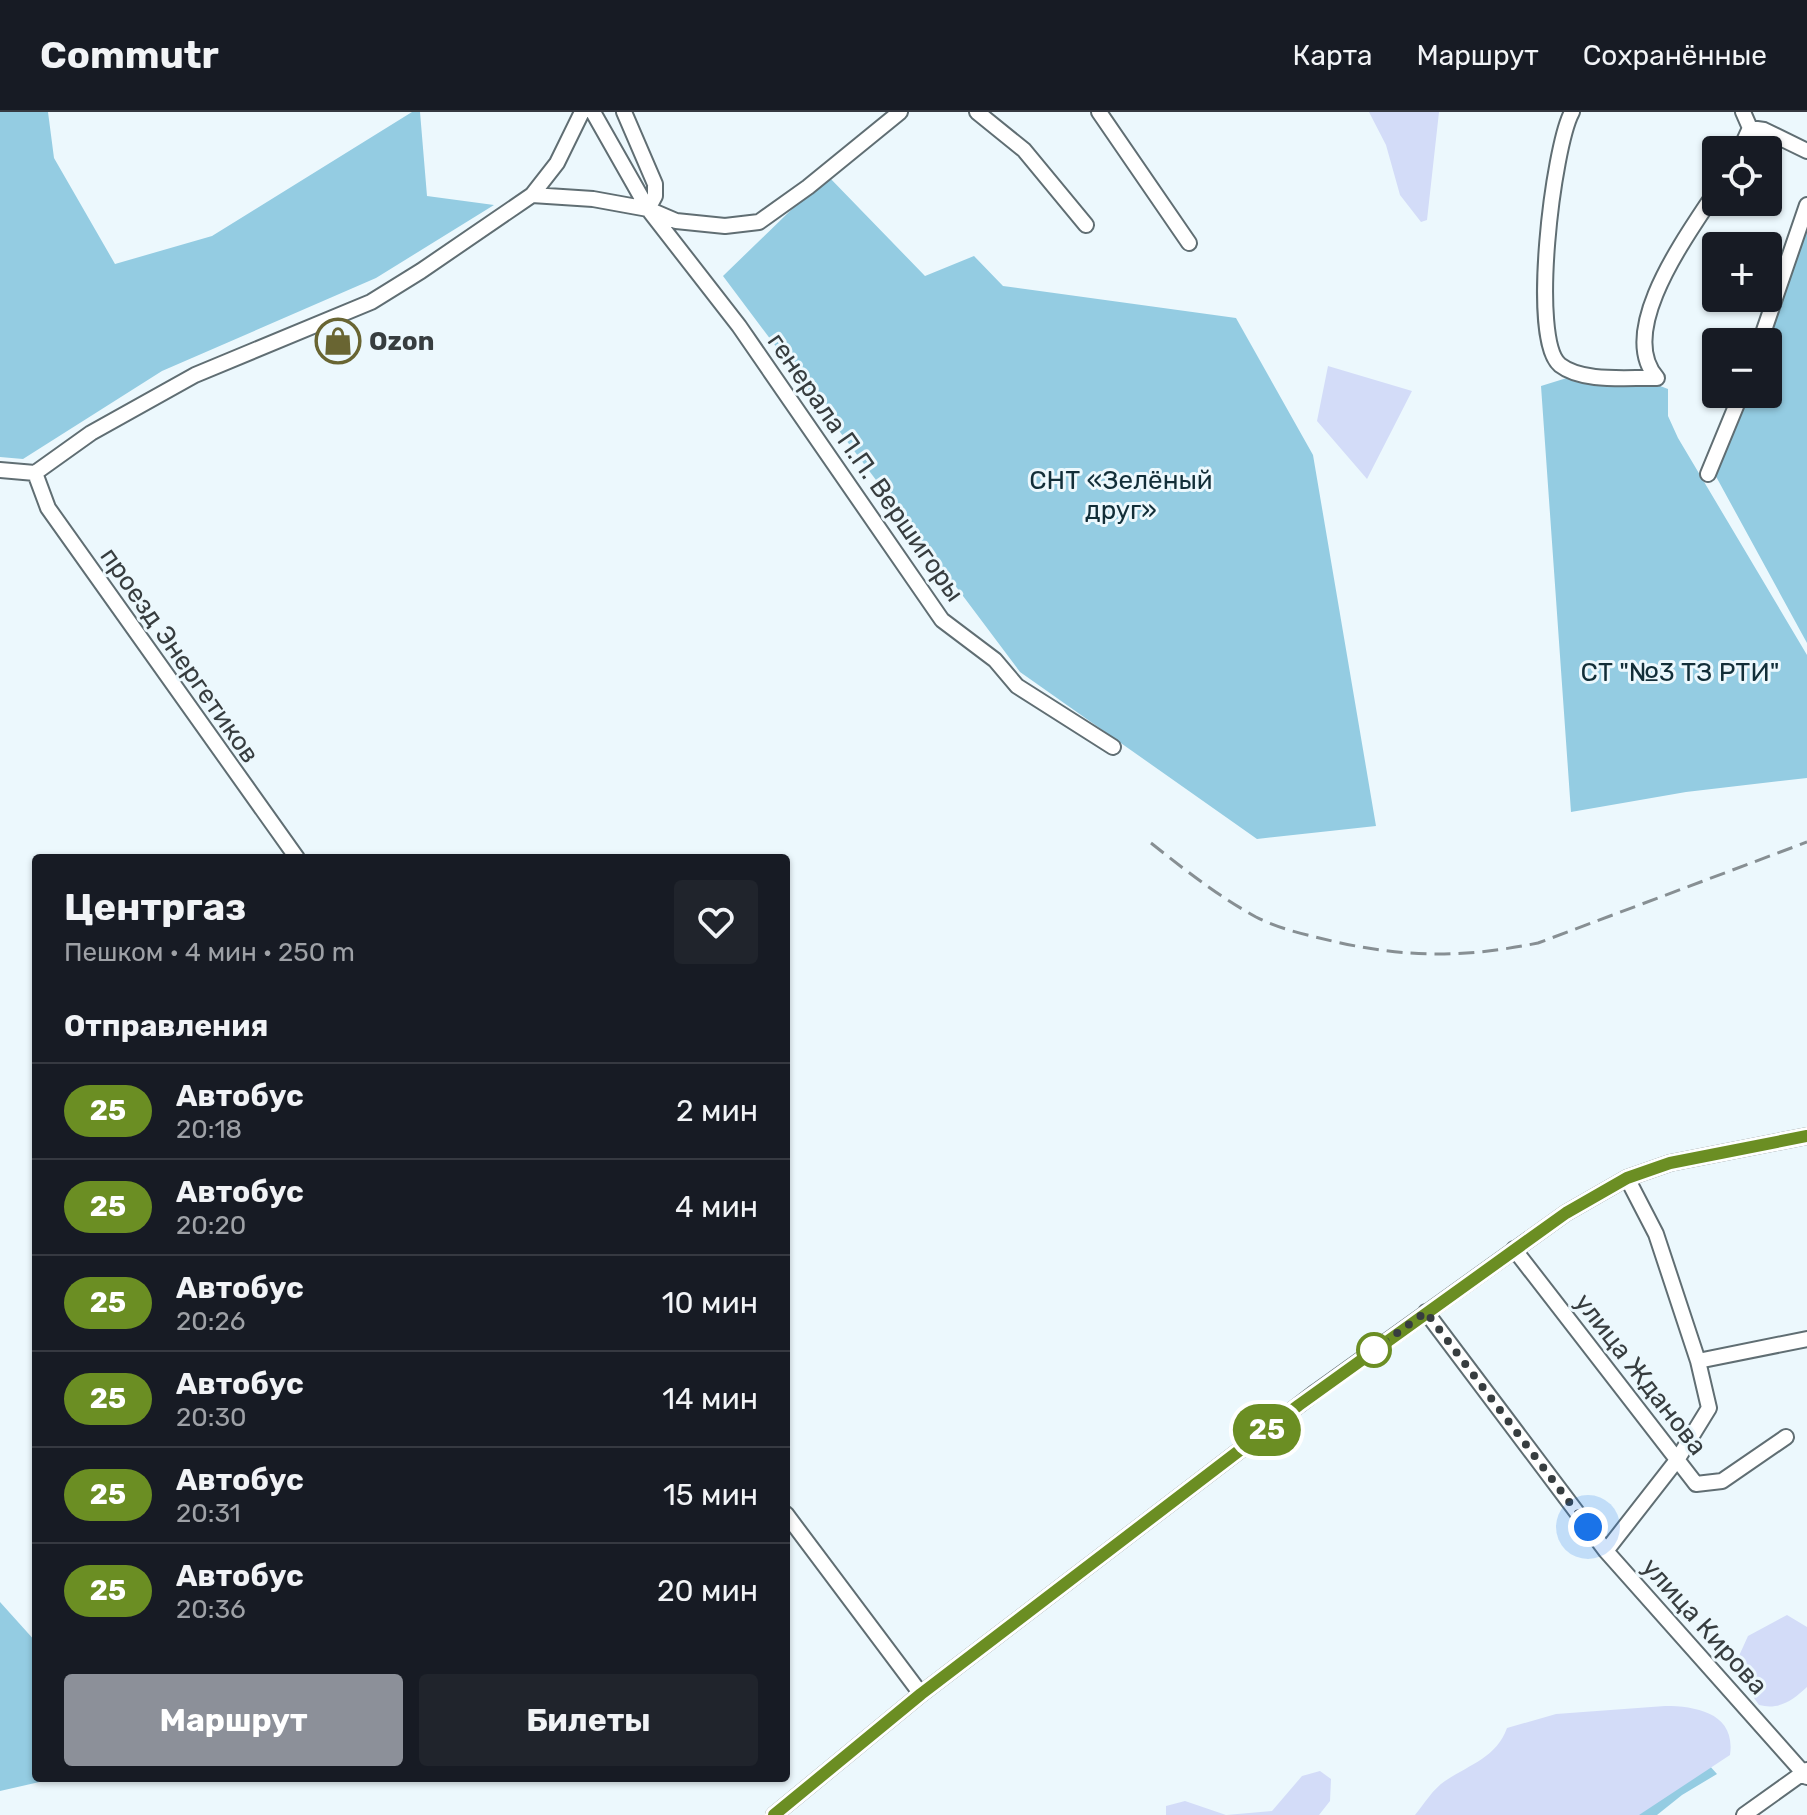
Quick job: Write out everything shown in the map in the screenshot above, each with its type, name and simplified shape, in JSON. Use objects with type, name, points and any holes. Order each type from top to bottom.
[{"type":"street","points":[[0,470],[35,473],[91,433],[195,375],[371,302],[532,195],[557,163],[582,112]]},
{"type":"street","name":"генерала П.П. Вершигоры","points":[[593,112],[648,209],[739,326],[942,620],[995,660],[1017,686],[1113,747]]},
{"type":"street","points":[[624,112],[635,145],[655,184],[655,196],[648,209]]},
{"type":"street","points":[[532,195],[593,199],[648,209],[676,221],[725,226],[759,222],[808,187],[900,112]]},
{"type":"street","points":[[977,112],[1024,150],[1086,225]]},
{"type":"street","points":[[1099,112],[1189,243]]},
{"type":"street","points":[[1572,112],[1560,144],[1544,296],[1550,354],[1561,366],[1580,374],[1657,378],[1645,359],[1644,338],[1651,307],[1670,263],[1702,213]]},
{"type":"street","points":[[1743,112],[1750,128],[1746,136]]},
{"type":"street","points":[[1750,128],[1764,130],[1807,151]]},
{"type":"street","points":[[1765,328],[1807,205]]},
{"type":"street","points":[[1708,474],[1735,408]]},
{"type":"street","name":"проезд Энергетиков","points":[[35,473],[48,508],[294,854]]},
{"type":"street","points":[[774,1815],[921,1694],[1426,1312],[1514,1249],[1627,1178],[1670,1163],[1807,1136]]},
{"type":"street","points":[[1606,1551],[1677,1460],[1709,1408],[1698,1361],[1656,1234],[1627,1178]]},
{"type":"street","name":"улица Жданова","points":[[1514,1249],[1696,1484],[1722,1481],[1786,1437]]},
{"type":"street","name":"улица Кирова","points":[[1426,1312],[1606,1551],[1806,1773]]},
{"type":"street","points":[[1698,1361],[1807,1339]]},
{"type":"street","points":[[790,1519],[921,1694]]},
{"type":"street","points":[[1744,1815],[1806,1773]]},
{"type":"green space","points":[[0,112],[48,112],[54,158],[115,264],[212,236],[412,112],[420,112],[427,196],[494,205],[376,278],[162,371],[23,459],[0,457]]},
{"type":"green space","name":"СНТ «Зелёный друг»","points":[[827,175],[925,276],[974,256],[1003,286],[1236,318],[1313,455],[1376,826],[1257,839],[1020,672],[723,276]]},
{"type":"green space","points":[[1807,224],[1807,643],[1713,471],[1726,449],[1740,408],[1782,408],[1782,328],[1767,328],[1773,312],[1782,312],[1782,290]]},
{"type":"green space","name":"СТ \"№3 ТЗ РТИ\"","points":[[1570,377],[1647,381],[1668,389],[1668,416],[1678,438],[1807,655],[1807,778],[1686,792],[1571,812],[1541,386]]},
{"type":"green space","points":[[0,1602],[32,1638],[32,1782],[39,1782],[0,1791]]},
{"type":"green space","points":[[1708,1764],[1717,1774],[1682,1795],[1657,1815],[1627,1815]]},
{"type":"shaded area","points":[[1369,112],[1439,112],[1427,220],[1421,222],[1400,195],[1386,145]]},
{"type":"shaded area","points":[[1328,366],[1412,391],[1367,479],[1317,421]]},
{"type":"shaded area","points":[[1787,1615],[1807,1627],[1807,1687],[1785,1703],[1759,1705],[1745,1685],[1738,1658],[1748,1636]]},
{"type":"shaded area","points":[[1665,1706],[1702,1711],[1721,1721],[1730,1741],[1730,1755],[1639,1815],[1415,1815],[1441,1784],[1489,1753],[1507,1728],[1556,1714]]},
{"type":"shaded area","points":[[1320,1771],[1331,1779],[1330,1801],[1319,1815],[1226,1815],[1272,1811],[1302,1776]]},
{"type":"shaded area","points":[[1185,1801],[1226,1815],[1166,1815],[1166,1806]]},
{"type":"railway","points":[[1151,843],[1228,900],[1274,925],[1359,947],[1435,954],[1538,943],[1807,842]]},
{"type":"bus line","name":"25","points":[[774,1815],[921,1694],[1299,1405],[1566,1213],[1627,1178],[1670,1163],[1807,1136]]},
{"type":"place","name":"Ozon","points":[[338,341]]},
{"type":"route","points":[[1374,1350],[1426,1312],[1588,1527]]}]
